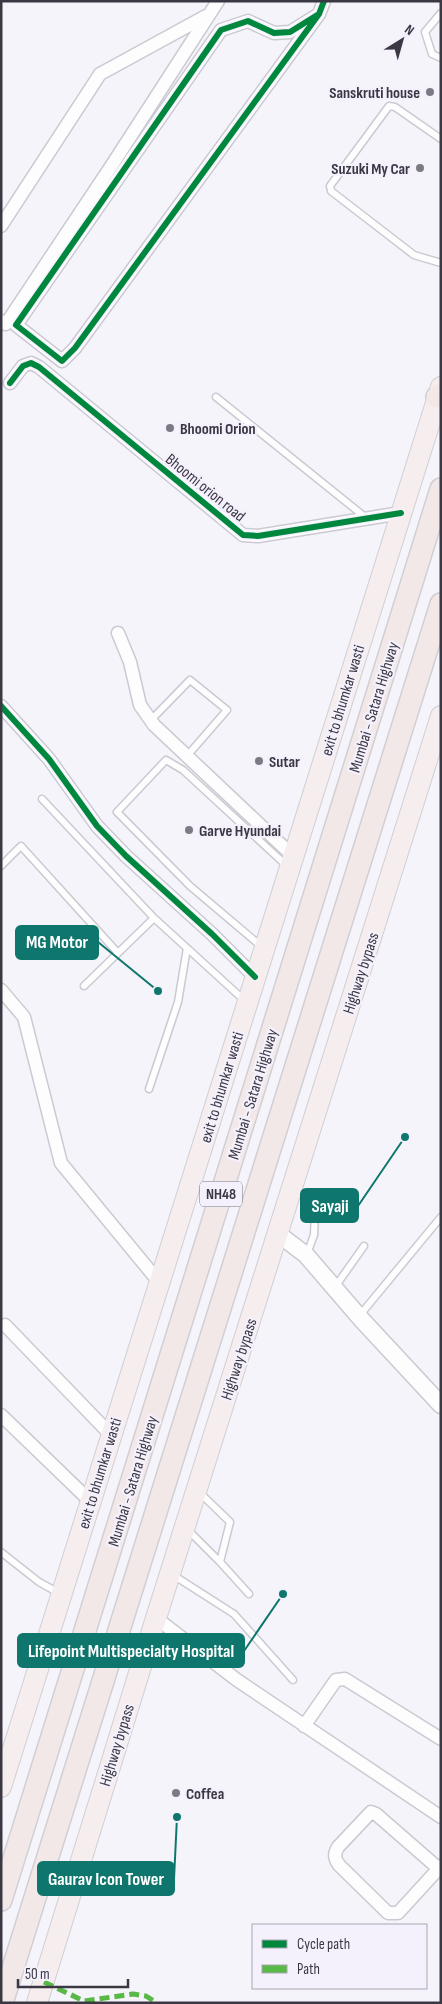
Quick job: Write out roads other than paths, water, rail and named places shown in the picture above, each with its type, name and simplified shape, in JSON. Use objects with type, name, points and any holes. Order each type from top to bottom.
[{"type":"highway","name":"Mumbai - Satara Highway","points":[[1,1900],[441,489]]},
{"type":"highway","name":"Mumbai - Satara Highway","points":[[2,2003],[441,604]]},
{"type":"main road","name":"exit to bhumkar wasti","points":[[1,1787],[440,393]]},
{"type":"main road","name":"Highway bypass","points":[[37,2003],[196,1490],[441,716]]},
{"type":"street","points":[[1,321],[6,324],[218,1]]},
{"type":"street","points":[[319,14],[290,32],[274,33],[248,21],[221,30],[16,325],[62,361],[75,348],[319,14],[324,1]]},
{"type":"street","points":[[1,226],[100,74],[208,15]]},
{"type":"street","name":"Bhoomi orion road","points":[[6,385],[23,366],[31,363],[38,367],[243,535],[258,536],[401,513]]},
{"type":"street","points":[[118,633],[130,662],[140,705],[150,720],[291,862]]},
{"type":"street","points":[[1,706],[49,759],[97,826],[126,856],[212,934],[255,977]]},
{"type":"street","points":[[1,990],[24,1017],[61,1163],[159,1282]]},
{"type":"street","points":[[277,1233],[306,1255],[441,1405]]},
{"type":"street","points":[[5,1325],[111,1435]]},
{"type":"street","points":[[1,1415],[90,1501]]},
{"type":"street","points":[[156,1618],[237,1680],[441,1818]]},
{"type":"street","points":[[304,1726],[336,1680],[345,1678],[441,1739]]},
{"type":"street","points":[[371,1812],[376,1814],[440,1867],[398,1913],[392,1915],[388,1914],[339,1865],[335,1859],[335,1852],[371,1812]]},
{"type":"lane","points":[[441,13],[425,32],[432,54],[441,58]]},
{"type":"lane","points":[[441,138],[395,107],[389,106],[330,186],[331,191],[414,255],[441,263]]},
{"type":"lane","points":[[216,397],[366,518]]},
{"type":"lane","points":[[150,720],[190,680],[227,710],[187,756]]},
{"type":"lane","points":[[264,949],[190,886],[117,812],[166,760],[184,770],[291,862]]},
{"type":"lane","points":[[42,799],[154,918],[247,1002]]},
{"type":"lane","points":[[1,866],[21,846],[118,953]]},
{"type":"lane","points":[[84,986],[154,918]]},
{"type":"lane","points":[[149,1089],[178,1002],[187,948]]},
{"type":"lane","points":[[306,1255],[314,1235],[315,1212]]},
{"type":"lane","points":[[359,1316],[441,1218]]},
{"type":"lane","points":[[334,1288],[364,1246]]},
{"type":"lane","points":[[196,1490],[230,1522],[220,1562]]},
{"type":"lane","points":[[185,1527],[249,1594]]},
{"type":"lane","points":[[1,1552],[39,1582],[62,1594]]},
{"type":"lane","points":[[170,1573],[234,1614],[293,1680]]},
{"type":"place","name":"Sanskruti house","points":[[430,92]]},
{"type":"place","name":"Suzuki My Car","points":[[420,168]]},
{"type":"place","name":"Bhoomi Orion","points":[[170,428]]},
{"type":"place","name":"Sutar","points":[[259,761]]},
{"type":"place","name":"Garve Hyundai","points":[[189,830]]},
{"type":"place","name":"MG Motor","points":[[158,991]]},
{"type":"place","name":"Sayaji","points":[[405,1137]]},
{"type":"place","name":"Lifepoint Multispecialty Hospital","points":[[283,1594]]},
{"type":"place","name":"Coffea","points":[[176,1793]]},
{"type":"place","name":"Gaurav Icon Tower","points":[[177,1817]]}]
